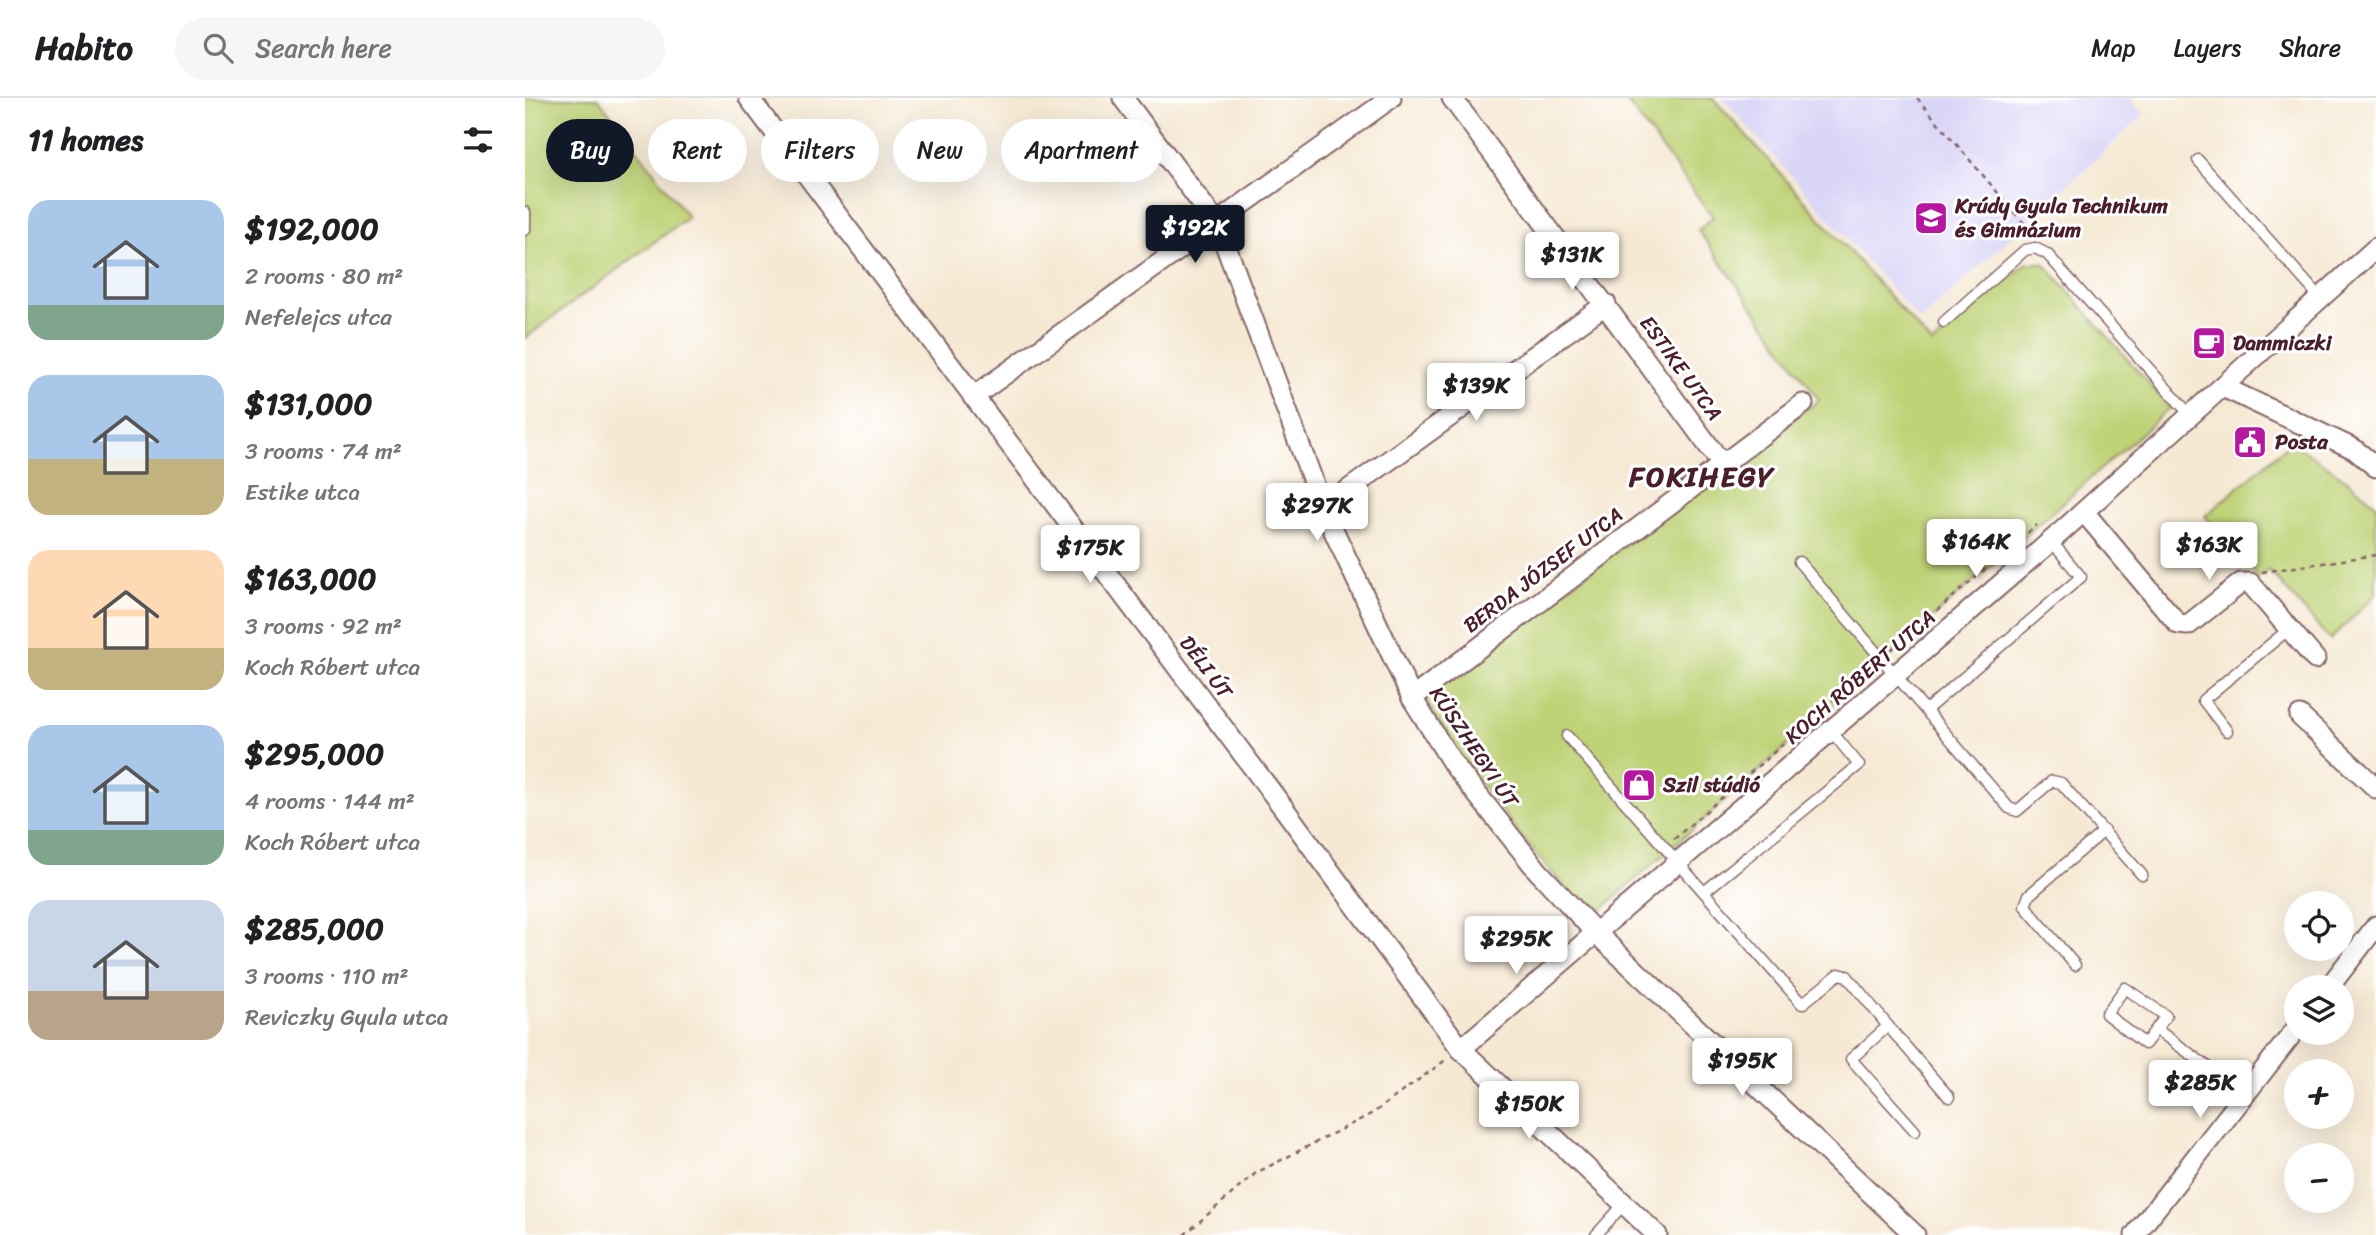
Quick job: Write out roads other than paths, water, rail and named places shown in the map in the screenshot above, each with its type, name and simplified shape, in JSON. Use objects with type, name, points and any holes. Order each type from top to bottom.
[{"type":"street","name":"DÉLI ÚT","points":[[749,98],[1274,794],[1461,1049],[1657,1235]]},
{"type":"street","name":"KÜSZHEGYI ÚT","points":[[1123,98],[1218,225],[1323,508],[1412,698],[1453,764],[1538,871],[1596,933],[1915,1235]]},
{"type":"street","points":[[973,397],[1218,225],[1391,98]]},
{"type":"street","name":"ESTIKE UTCA","points":[[1452,98],[1722,464]]},
{"type":"street","name":"KOCH RÓBERT UTCA","points":[[1461,1049],[1596,933],[1672,854],[1832,732],[2191,417],[2376,248]]},
{"type":"street","points":[[1323,508],[1606,304]]},
{"type":"street","points":[[2223,387],[2354,449],[2376,467]]},
{"type":"street","name":"BERDA JÓZSEF UTCA","points":[[1412,698],[1803,404]]},
{"type":"street","points":[[2084,512],[2178,624],[2188,625],[2241,583],[2250,583],[2315,659]]},
{"type":"street","points":[[2300,716],[2376,788]]},
{"type":"street","points":[[2338,975],[2376,926]]},
{"type":"street","points":[[2135,1235],[2284,1044]]},
{"type":"lane","points":[[2198,160],[2321,299]]},
{"type":"lane","points":[[525,212],[525,230]]},
{"type":"lane","points":[[1944,322],[2025,250],[2035,248],[2047,254],[2191,417]]},
{"type":"lane","points":[[1926,710],[2081,577],[2051,541]]},
{"type":"lane","points":[[1799,562],[2009,808],[2017,811],[2052,781],[2061,783],[2142,875]]},
{"type":"lane","points":[[2227,730],[2203,701],[2289,629]]},
{"type":"lane","points":[[1704,892],[1859,765],[1832,732]]},
{"type":"lane","points":[[1567,736],[1802,1004],[1839,974],[1847,976],[1949,1097]]},
{"type":"lane","points":[[2075,965],[2025,906],[2029,895],[2105,831]]},
{"type":"lane","points":[[2125,988],[2166,1016],[2156,1029],[2145,1044],[2106,1014],[2125,988]]},
{"type":"lane","points":[[1888,1026],[1851,1059],[1915,1131]]},
{"type":"lane","points":[[2156,1029],[2245,1094]]},
{"type":"lane","points":[[1596,1235],[1624,1204]]},
{"type":"place","name":"Krúdy Gyula Technikum és Gimnázium","points":[[1931,218]]},
{"type":"place","name":"Dammiczki","points":[[2209,343]]},
{"type":"place","name":"Posta","points":[[2250,442]]},
{"type":"place","name":"Szil stúdió","points":[[1639,785]]},
{"type":"district","name":"FOKIHEGY","points":[[1702,476]]}]
